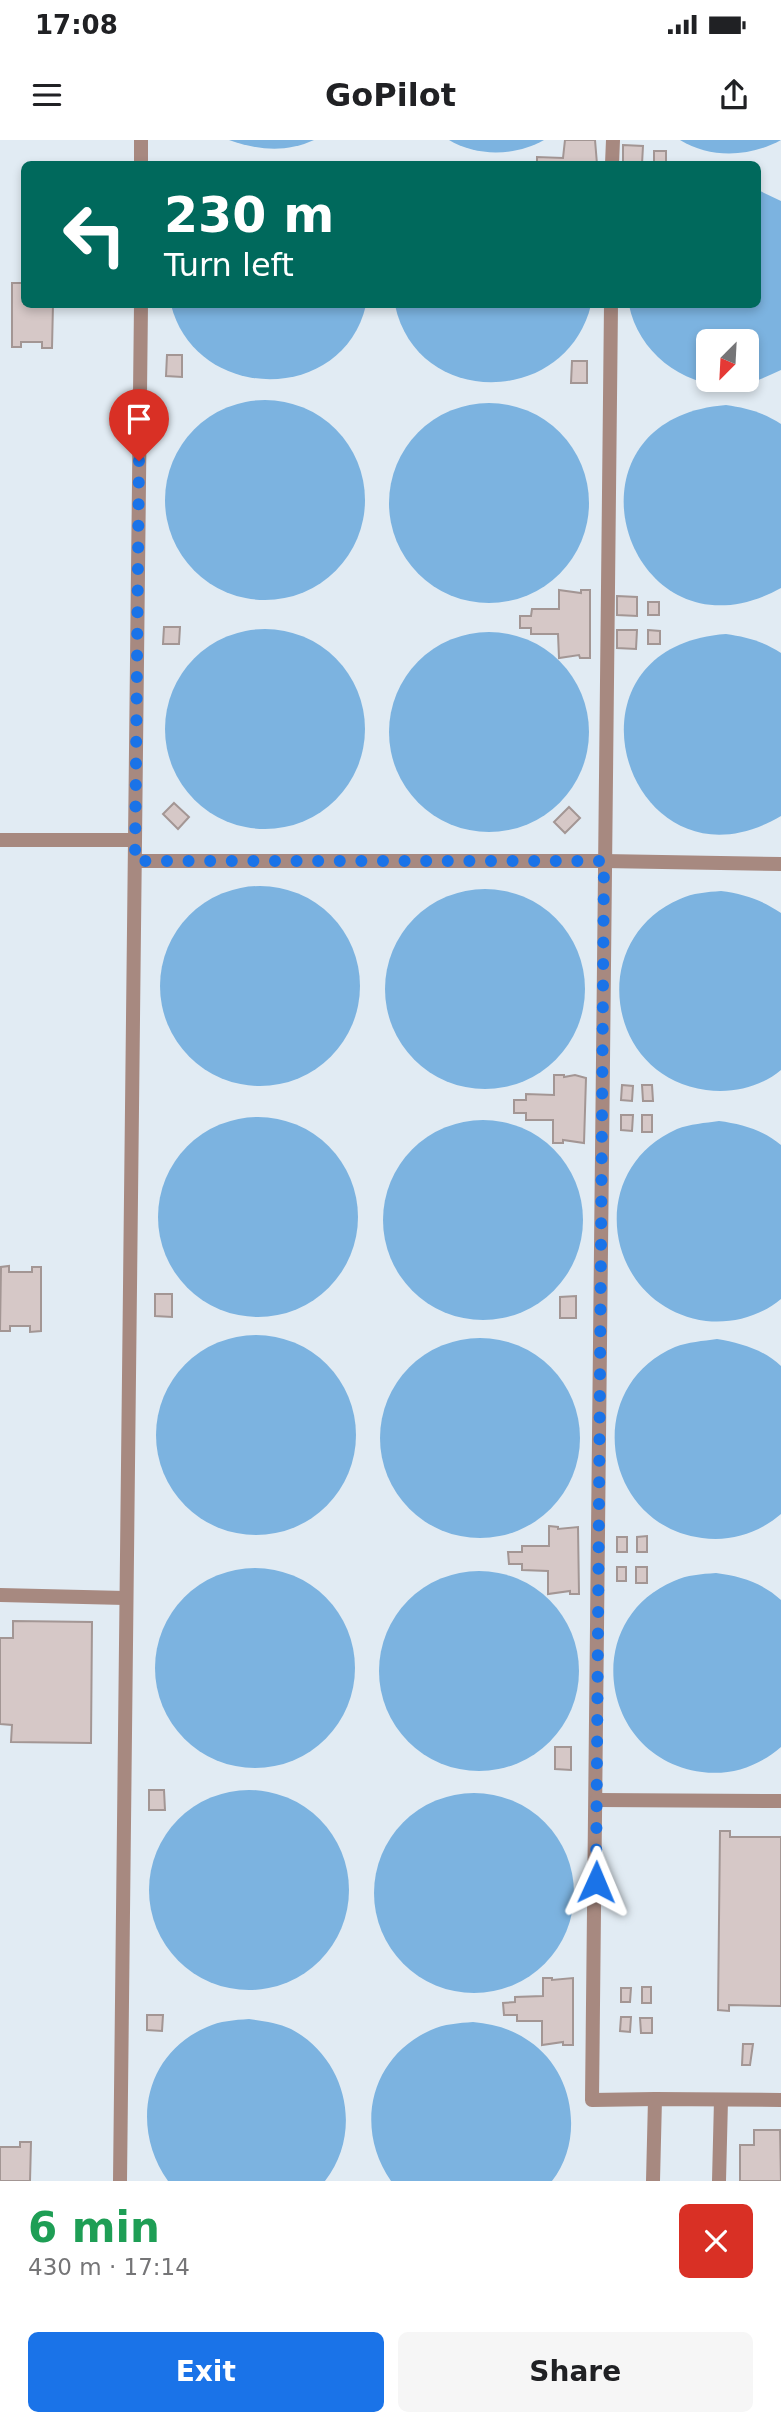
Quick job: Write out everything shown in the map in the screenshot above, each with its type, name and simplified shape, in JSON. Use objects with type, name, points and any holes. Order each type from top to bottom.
[{"type":"lane","points":[[141,140],[141,161]]},
{"type":"lane","points":[[612,161],[613,140]]},
{"type":"lane","points":[[120,2181],[141,308]]},
{"type":"lane","points":[[611,308],[592,2099],[781,2100]]},
{"type":"lane","points":[[0,840],[135,841]]},
{"type":"lane","points":[[135,861],[604,861],[781,864]]},
{"type":"lane","points":[[0,1595],[125,1598]]},
{"type":"lane","points":[[597,1800],[781,1801]]},
{"type":"lane","points":[[653,2181],[655,2099]]},
{"type":"lane","points":[[719,2181],[721,2100]]},
{"type":"water","points":[[229,140],[314,140],[293,147],[272,149]]},
{"type":"water","points":[[449,140],[544,140],[509,152],[484,152],[460,146]]},
{"type":"water","points":[[680,140],[781,140],[756,150],[717,153]]},
{"type":"water","points":[[761,191],[781,201],[781,370],[760,379],[760,329],[696,329],[696,380],[671,368],[644,341],[630,308],[761,308]]},
{"type":"water","points":[[173,308],[365,308],[352,338],[329,361],[301,375],[269,379],[238,374],[209,360],[186,337]]},
{"type":"water","points":[[397,308],[590,308],[576,339],[553,363],[524,377],[492,382],[460,378],[431,363],[409,339]]},
{"type":"water","points":[[265,400],[285,402],[303,408],[336,429],[357,462],[363,480],[363,520],[357,538],[336,571],[303,592],[285,598],[265,600],[245,598],[227,592],[194,571],[173,538],[167,520],[165,500],[167,480],[173,462],[194,429],[227,408],[245,402]]},
{"type":"water","points":[[489,403],[509,405],[527,411],[560,432],[581,465],[587,483],[587,523],[581,541],[560,574],[527,595],[509,601],[489,603],[469,601],[451,595],[418,574],[397,541],[391,523],[389,503],[391,483],[397,465],[418,432],[451,411],[469,405]]},
{"type":"water","points":[[726,405],[754,411],[781,424],[781,588],[727,605],[682,597],[649,571],[629,534],[624,491],[637,451],[671,420]]},
{"type":"water","points":[[265,629],[285,631],[303,637],[336,658],[357,691],[363,709],[363,749],[357,767],[336,800],[303,821],[285,827],[265,829],[245,827],[227,821],[194,800],[173,767],[167,749],[165,729],[167,709],[173,691],[194,658],[227,637],[245,631]]},
{"type":"water","points":[[489,632],[509,634],[527,640],[560,661],[581,694],[587,712],[587,752],[581,770],[560,803],[527,824],[509,830],[489,832],[469,830],[451,824],[418,803],[397,770],[391,752],[389,732],[391,712],[397,694],[418,661],[451,640],[469,634]]},
{"type":"water","points":[[726,634],[754,640],[781,653],[781,816],[728,834],[683,827],[649,801],[629,763],[624,721],[637,680],[670,649]]},
{"type":"water","points":[[260,886],[280,888],[298,894],[331,915],[352,948],[358,966],[358,1006],[352,1024],[331,1057],[298,1078],[280,1084],[260,1086],[240,1084],[222,1078],[189,1057],[168,1024],[162,1006],[160,986],[162,966],[168,948],[189,915],[222,894],[240,888]]},
{"type":"water","points":[[485,889],[505,891],[523,897],[556,918],[577,951],[583,969],[583,1009],[577,1027],[556,1060],[523,1081],[505,1087],[485,1089],[465,1087],[447,1081],[414,1060],[393,1027],[387,1009],[385,989],[387,969],[393,951],[414,918],[447,897],[465,891]]},
{"type":"water","points":[[721,891],[752,898],[781,913],[781,1070],[755,1085],[716,1091],[672,1080],[647,1060],[629,1034],[620,1005],[621,974],[630,944],[650,918],[685,897]]},
{"type":"water","points":[[258,1117],[278,1119],[296,1125],[329,1146],[350,1179],[356,1197],[356,1237],[350,1255],[329,1288],[296,1309],[278,1315],[258,1317],[238,1315],[220,1309],[187,1288],[166,1255],[160,1237],[158,1217],[160,1197],[166,1179],[187,1146],[220,1125],[238,1119]]},
{"type":"water","points":[[483,1120],[503,1122],[521,1128],[554,1149],[575,1182],[581,1200],[581,1240],[575,1258],[554,1291],[521,1312],[503,1318],[483,1320],[463,1318],[445,1312],[412,1291],[391,1258],[385,1240],[383,1220],[385,1200],[391,1182],[412,1149],[445,1128],[463,1122]]},
{"type":"water","points":[[719,1121],[752,1128],[781,1145],[781,1299],[756,1314],[716,1322],[672,1310],[646,1291],[627,1265],[618,1236],[618,1205],[627,1175],[647,1149],[677,1129]]},
{"type":"water","points":[[256,1335],[276,1337],[294,1343],[327,1364],[348,1397],[354,1415],[354,1455],[348,1473],[327,1506],[294,1527],[276,1533],[256,1535],[236,1533],[218,1527],[185,1506],[164,1473],[158,1455],[156,1435],[158,1415],[164,1397],[185,1364],[218,1343],[236,1337]]},
{"type":"water","points":[[480,1338],[500,1340],[518,1346],[551,1367],[572,1400],[578,1418],[578,1458],[572,1476],[551,1509],[518,1530],[500,1536],[480,1538],[460,1536],[442,1530],[409,1509],[388,1476],[382,1458],[380,1438],[382,1418],[388,1400],[409,1367],[442,1346],[460,1340]]},
{"type":"water","points":[[717,1339],[751,1348],[767,1355],[781,1366],[781,1514],[754,1531],[723,1539],[702,1538],[668,1528],[642,1508],[625,1482],[616,1453],[616,1422],[626,1392],[645,1366],[675,1347]]},
{"type":"water","points":[[255,1568],[275,1570],[293,1576],[326,1597],[347,1630],[353,1648],[353,1688],[347,1706],[326,1739],[293,1760],[275,1766],[255,1768],[235,1766],[217,1760],[184,1739],[163,1706],[157,1688],[155,1668],[157,1648],[163,1630],[184,1597],[217,1576],[235,1570]]},
{"type":"water","points":[[479,1571],[499,1573],[517,1579],[550,1600],[571,1633],[577,1651],[577,1691],[571,1709],[550,1742],[517,1763],[499,1769],[479,1771],[459,1769],[441,1763],[408,1742],[387,1709],[381,1691],[379,1671],[381,1651],[387,1633],[408,1600],[441,1579],[459,1573]]},
{"type":"water","points":[[716,1573],[751,1581],[781,1600],[781,1747],[744,1768],[713,1773],[668,1762],[642,1742],[624,1716],[614,1687],[614,1656],[624,1626],[644,1600],[679,1579]]},
{"type":"water","points":[[249,1790],[269,1792],[287,1798],[320,1819],[341,1852],[347,1870],[347,1910],[341,1928],[320,1961],[287,1982],[269,1988],[249,1990],[229,1988],[211,1982],[178,1961],[157,1928],[151,1910],[149,1890],[151,1870],[157,1852],[178,1819],[211,1798],[229,1792]]},
{"type":"water","points":[[474,1793],[494,1795],[512,1801],[545,1822],[566,1855],[572,1873],[572,1913],[566,1931],[545,1964],[512,1985],[494,1991],[474,1993],[454,1991],[436,1985],[403,1964],[382,1931],[376,1913],[374,1893],[376,1873],[382,1855],[403,1822],[436,1801],[454,1795]]},
{"type":"water","points":[[249,2019],[291,2029],[310,2042],[325,2058],[343,2097],[346,2119],[344,2140],[337,2161],[325,2181],[168,2181],[156,2160],[149,2138],[147,2116],[157,2073],[169,2055],[186,2039],[217,2023]]},
{"type":"water","points":[[473,2022],[502,2028],[523,2037],[544,2054],[556,2070],[565,2087],[570,2106],[569,2146],[562,2164],[552,2181],[391,2181],[373,2139],[371,2117],[374,2096],[382,2076],[394,2058],[410,2042],[436,2028]]},
{"type":"building","points":[[565,140],[595,140],[597,161],[537,161],[537,157],[563,158]]},
{"type":"building","points":[[623,145],[643,146],[642,161],[623,161]]},
{"type":"building","points":[[654,151],[666,151],[666,161],[654,161]]},
{"type":"building","points":[[12,283],[21,283],[21,308],[53,308],[52,348],[42,348],[42,342],[21,342],[21,347],[12,347]]},
{"type":"building","points":[[167,355],[182,355],[182,377],[166,376]]},
{"type":"building","points":[[572,361],[587,361],[587,383],[571,383]]},
{"type":"building","points":[[559,590],[581,593],[581,590],[590,590],[590,658],[580,658],[579,655],[559,658],[558,634],[531,634],[531,628],[520,628],[520,616],[531,616],[532,609],[559,609]]},
{"type":"building","points":[[617,596],[637,597],[637,616],[617,615]]},
{"type":"building","points":[[648,602],[659,602],[659,615],[648,615]]},
{"type":"building","points":[[164,627],[180,627],[179,644],[163,644]]},
{"type":"building","points":[[617,630],[637,630],[636,649],[617,648]]},
{"type":"building","points":[[648,630],[660,631],[660,644],[648,644]]},
{"type":"building","points":[[174,803],[189,817],[178,829],[163,814]]},
{"type":"building","points":[[569,807],[580,818],[565,833],[554,822]]},
{"type":"building","points":[[554,1075],[586,1078],[584,1143],[563,1140],[563,1143],[553,1143],[553,1120],[526,1120],[526,1113],[514,1113],[514,1100],[526,1100],[526,1094],[554,1095]]},
{"type":"building","points":[[622,1085],[633,1086],[632,1101],[621,1100]]},
{"type":"building","points":[[642,1085],[652,1085],[653,1101],[643,1101]]},
{"type":"building","points":[[621,1115],[633,1115],[632,1131],[621,1130]]},
{"type":"building","points":[[642,1115],[652,1115],[652,1132],[642,1132]]},
{"type":"building","points":[[9,1266],[9,1272],[32,1272],[32,1267],[41,1267],[41,1331],[30,1332],[30,1326],[10,1326],[10,1331],[0,1331],[1,1267]]},
{"type":"building","points":[[155,1294],[172,1294],[172,1317],[155,1316]]},
{"type":"building","points":[[576,1296],[576,1318],[560,1318],[560,1297]]},
{"type":"building","points":[[549,1526],[558,1529],[578,1527],[579,1594],[570,1594],[570,1591],[548,1594],[548,1571],[522,1570],[522,1564],[509,1564],[508,1552],[522,1552],[522,1546],[549,1546]]},
{"type":"building","points":[[647,1536],[647,1552],[637,1552],[637,1537]]},
{"type":"building","points":[[617,1537],[627,1537],[627,1552],[617,1552]]},
{"type":"building","points":[[617,1567],[626,1567],[626,1581],[617,1581]]},
{"type":"building","points":[[636,1567],[647,1567],[647,1583],[636,1583]]},
{"type":"building","points":[[13,1621],[92,1622],[91,1743],[11,1742],[12,1725],[0,1724],[0,1638],[13,1638]]},
{"type":"building","points":[[555,1747],[571,1747],[571,1770],[555,1769]]},
{"type":"building","points":[[149,1790],[164,1790],[165,1810],[149,1810]]},
{"type":"building","points":[[720,1831],[730,1831],[730,1837],[781,1837],[781,2006],[729,2005],[729,2011],[718,2010]]},
{"type":"building","points":[[543,1978],[573,1978],[573,2045],[563,2045],[563,2042],[542,2045],[542,2021],[517,2021],[517,2015],[504,2015],[503,2003],[515,2002],[515,1997],[543,1996]]},
{"type":"building","points":[[642,1987],[651,1987],[651,2003],[642,2003]]},
{"type":"building","points":[[621,1988],[631,1988],[630,2002],[621,2002]]},
{"type":"building","points":[[147,2015],[163,2015],[162,2031],[147,2030]]},
{"type":"building","points":[[621,2017],[631,2017],[630,2032],[620,2031]]},
{"type":"building","points":[[640,2018],[652,2018],[652,2033],[641,2033]]},
{"type":"building","points":[[743,2044],[753,2044],[750,2065],[742,2065]]},
{"type":"building","points":[[754,2130],[780,2130],[781,2181],[740,2181],[740,2145],[754,2145]]},
{"type":"building","points":[[20,2142],[31,2142],[30,2181],[0,2181],[0,2147],[20,2147]]},
{"type":"route","points":[[139,461],[135,861],[604,861],[596,1882]]}]
